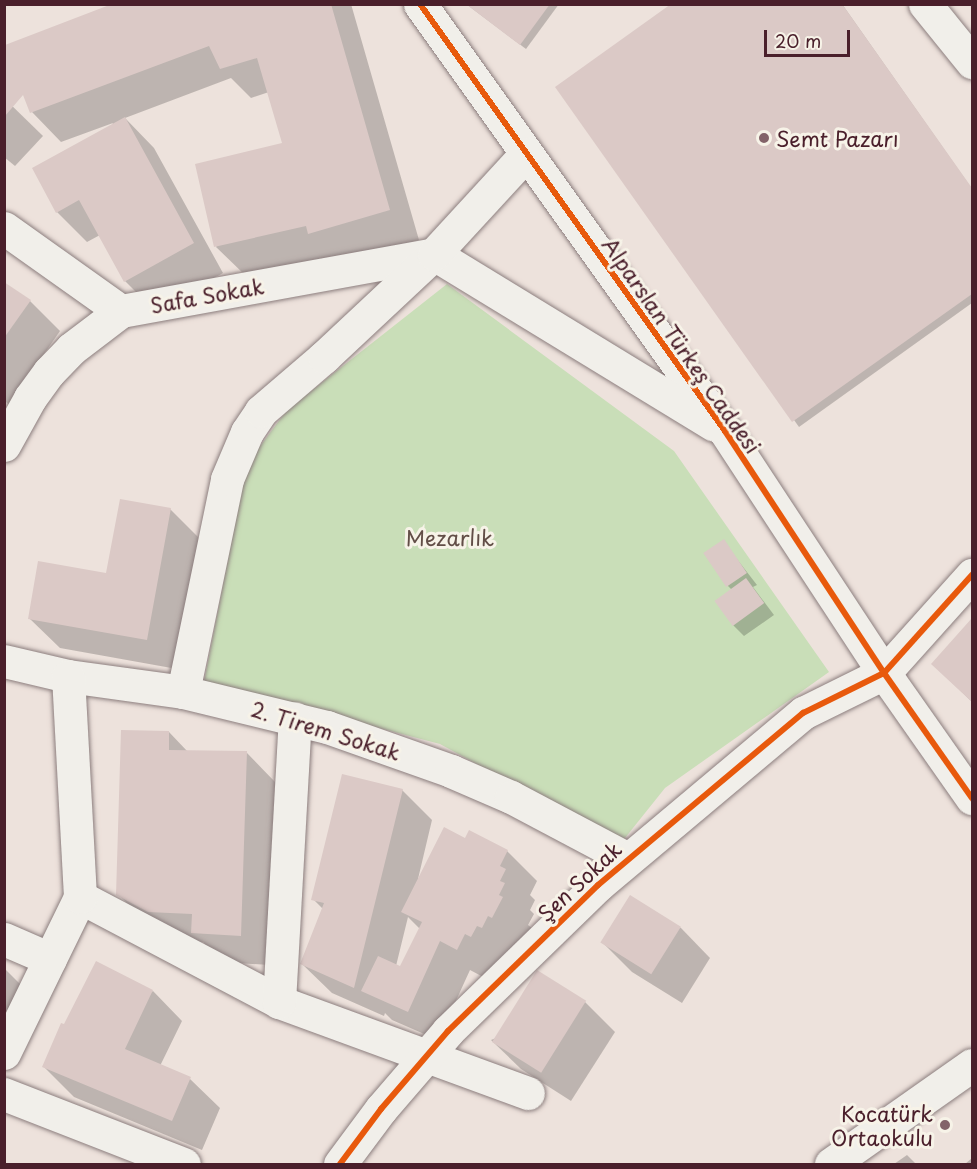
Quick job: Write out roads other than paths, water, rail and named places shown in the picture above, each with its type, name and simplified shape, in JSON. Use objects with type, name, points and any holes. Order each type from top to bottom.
[{"type":"street","name":"Alparslan Türkeş Caddesi","points":[[420,4],[725,431],[884,673],[972,798]]},
{"type":"street","points":[[925,4],[972,62]]},
{"type":"street","points":[[183,692],[226,479],[247,432],[261,411],[324,357],[434,254],[526,154]]},
{"type":"street","name":"Safa Sokak","points":[[4,228],[122,310],[434,254]]},
{"type":"street","points":[[434,254],[725,431]]},
{"type":"street","points":[[4,445],[30,398],[49,372],[71,349],[122,310]]},
{"type":"street","points":[[884,673],[972,575]]},
{"type":"street","name":"2. Tirem Sokak","points":[[4,661],[68,676],[183,692],[295,718],[451,771],[531,807],[628,859]]},
{"type":"street","name":"Şen Sokak","points":[[340,1164],[426,1056],[537,943],[628,859],[804,712],[884,673]]},
{"type":"street","points":[[4,1053],[80,897],[68,676]]},
{"type":"street","points":[[279,1002],[295,718]]},
{"type":"street","points":[[80,897],[279,1002],[528,1093]]},
{"type":"street","points":[[4,939],[50,959]]},
{"type":"street","points":[[831,1164],[972,1065]]},
{"type":"street","points":[[4,1094],[176,1163]]},
{"type":"place","name":"Semt Pazarı","points":[[764,138]]},
{"type":"place","name":"Kocatürk Ortaokulu","points":[[945,1125]]},
{"type":"park label","name":"Mezarlık","points":[[450,537]]}]
